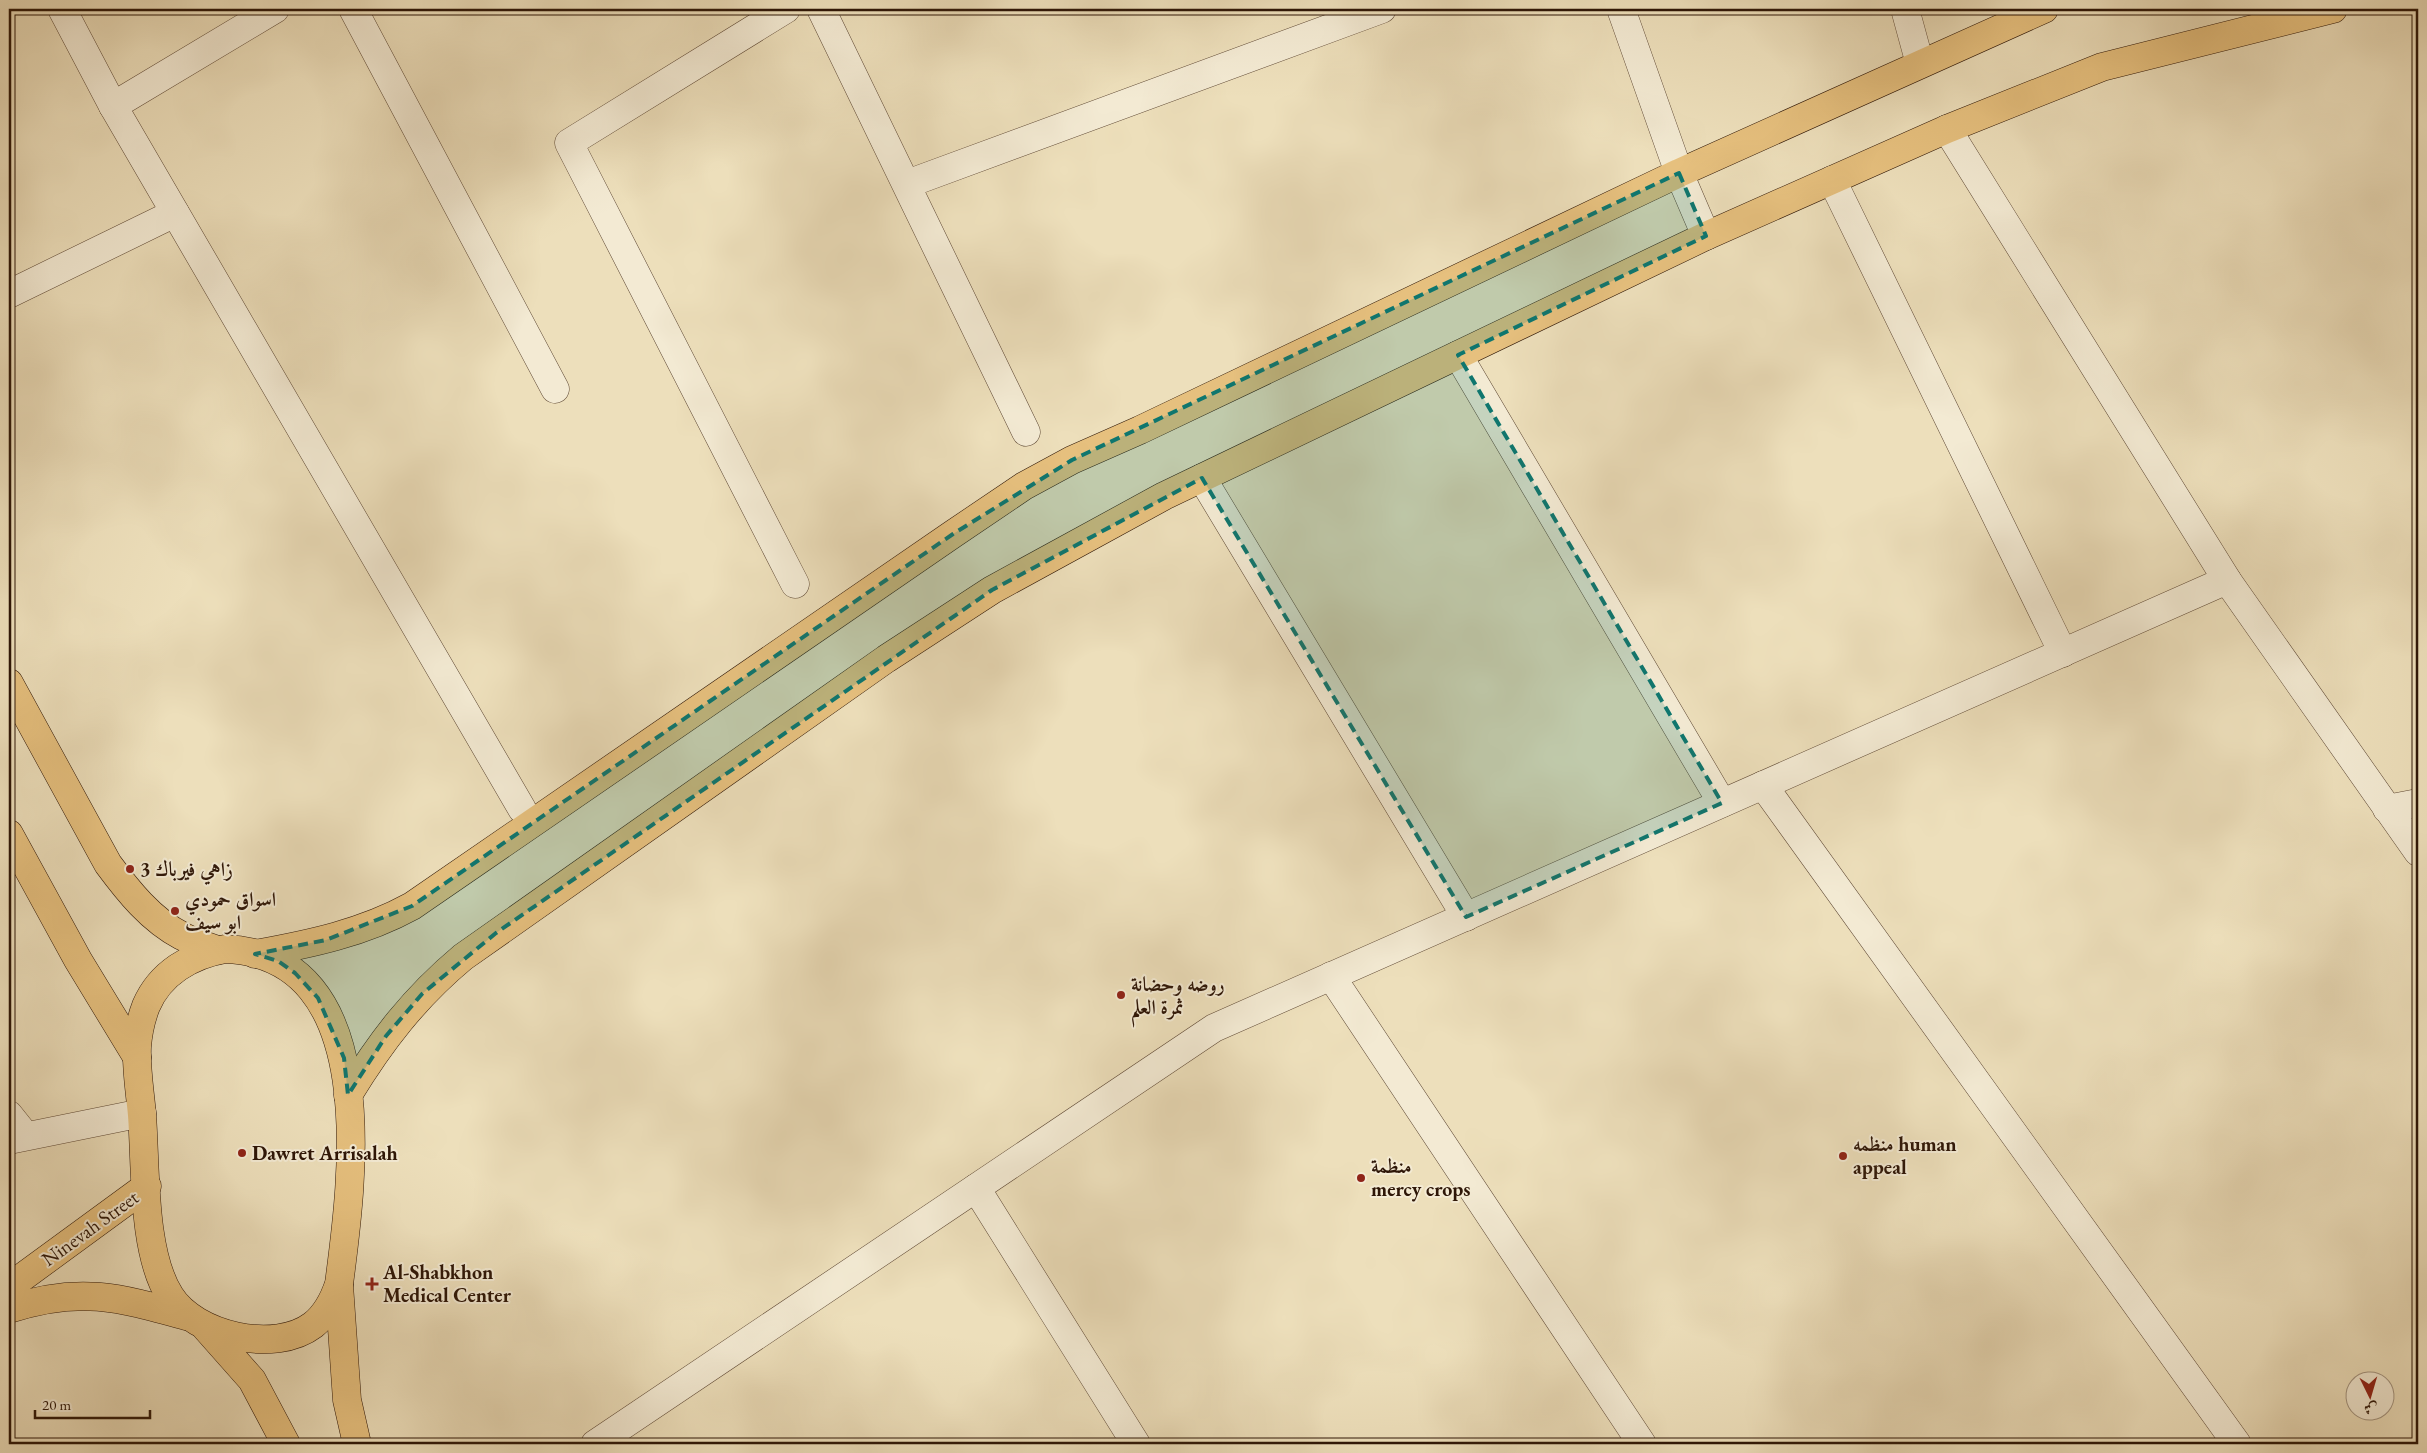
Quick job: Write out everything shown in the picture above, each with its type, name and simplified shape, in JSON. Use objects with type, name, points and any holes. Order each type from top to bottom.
[{"type":"main road","points":[[255,954],[326,940],[389,919],[412,906],[960,529],[1024,486],[1072,460],[1149,426],[1679,172],[2044,9]]},
{"type":"main road","points":[[348,1095],[386,1036],[422,994],[440,976],[496,933],[886,659],[992,590],[1067,548],[1202,478],[1706,236],[1947,129],[2102,67],[2333,9]]},
{"type":"main road","points":[[9,683],[108,864],[125,887],[145,909],[166,926],[182,936],[218,950]]},
{"type":"main road","points":[[9,834],[78,960],[137,1057]]},
{"type":"main road","points":[[286,1444],[252,1380],[169,1295],[156,1264],[152,1242],[137,1057],[141,1022],[146,1006],[158,987],[171,972],[184,963],[210,951],[241,950],[278,961],[295,973],[318,998],[344,1058],[351,1123],[350,1186],[339,1284],[347,1400],[357,1444]]},
{"type":"main road","name":"Ninevah Street","points":[[9,1287],[147,1186]]},
{"type":"main road","name":"Ninevah Street","points":[[9,1310],[57,1298],[92,1295],[136,1302],[228,1334],[266,1338],[304,1330],[313,1325],[325,1313],[334,1299],[339,1284]]},
{"type":"street","points":[[62,9],[113,106],[522,809]]},
{"type":"street","points":[[113,106],[275,9]]},
{"type":"street","points":[[353,9],[555,389]]},
{"type":"street","points":[[786,9],[569,143],[795,584]]},
{"type":"street","points":[[821,9],[1026,432]]},
{"type":"street","points":[[907,184],[1382,9]]},
{"type":"street","points":[[1621,9],[1679,172],[1706,236]]},
{"type":"street","points":[[1905,9],[1920,64]]},
{"type":"street","points":[[1947,129],[2227,580],[2418,852]]},
{"type":"street","points":[[1832,180],[2063,653]]},
{"type":"street","points":[[9,294],[175,213]]},
{"type":"street","points":[[1458,355],[1722,804]]},
{"type":"street","points":[[1202,478],[1466,916]]},
{"type":"street","points":[[596,1444],[1214,1028],[2227,580]]},
{"type":"street","points":[[1763,785],[2236,1444]]},
{"type":"street","points":[[2387,809],[2418,803]]},
{"type":"street","points":[[1332,976],[1642,1444]]},
{"type":"street","points":[[14,1130],[142,1113]]},
{"type":"street","points":[[976,1188],[1136,1444]]},
{"type":"highlighted area","points":[[1679,173],[1706,236],[1458,355],[1722,803],[1466,917],[1202,478],[992,590],[496,933],[422,994],[386,1036],[348,1095],[344,1058],[318,998],[295,973],[278,961],[255,954],[326,940],[412,906],[953,534],[1072,460]]},
{"type":"place","name":"زاهي فيرباك 3","points":[[130,869]]},
{"type":"place","name":"اسواق حمودي ابو سيف","points":[[175,911]]},
{"type":"place","name":"روضه وحضانة ثمرة العلم","points":[[1121,995]]},
{"type":"place","name":"Dawret Arrisalah","points":[[242,1153]]},
{"type":"place","name":"منظمه human appeal","points":[[1843,1156]]},
{"type":"place","name":"منظمة mercy crops","points":[[1361,1178]]},
{"type":"place","name":"Al-Shabkhon Medical Center","points":[[372,1284]]}]
